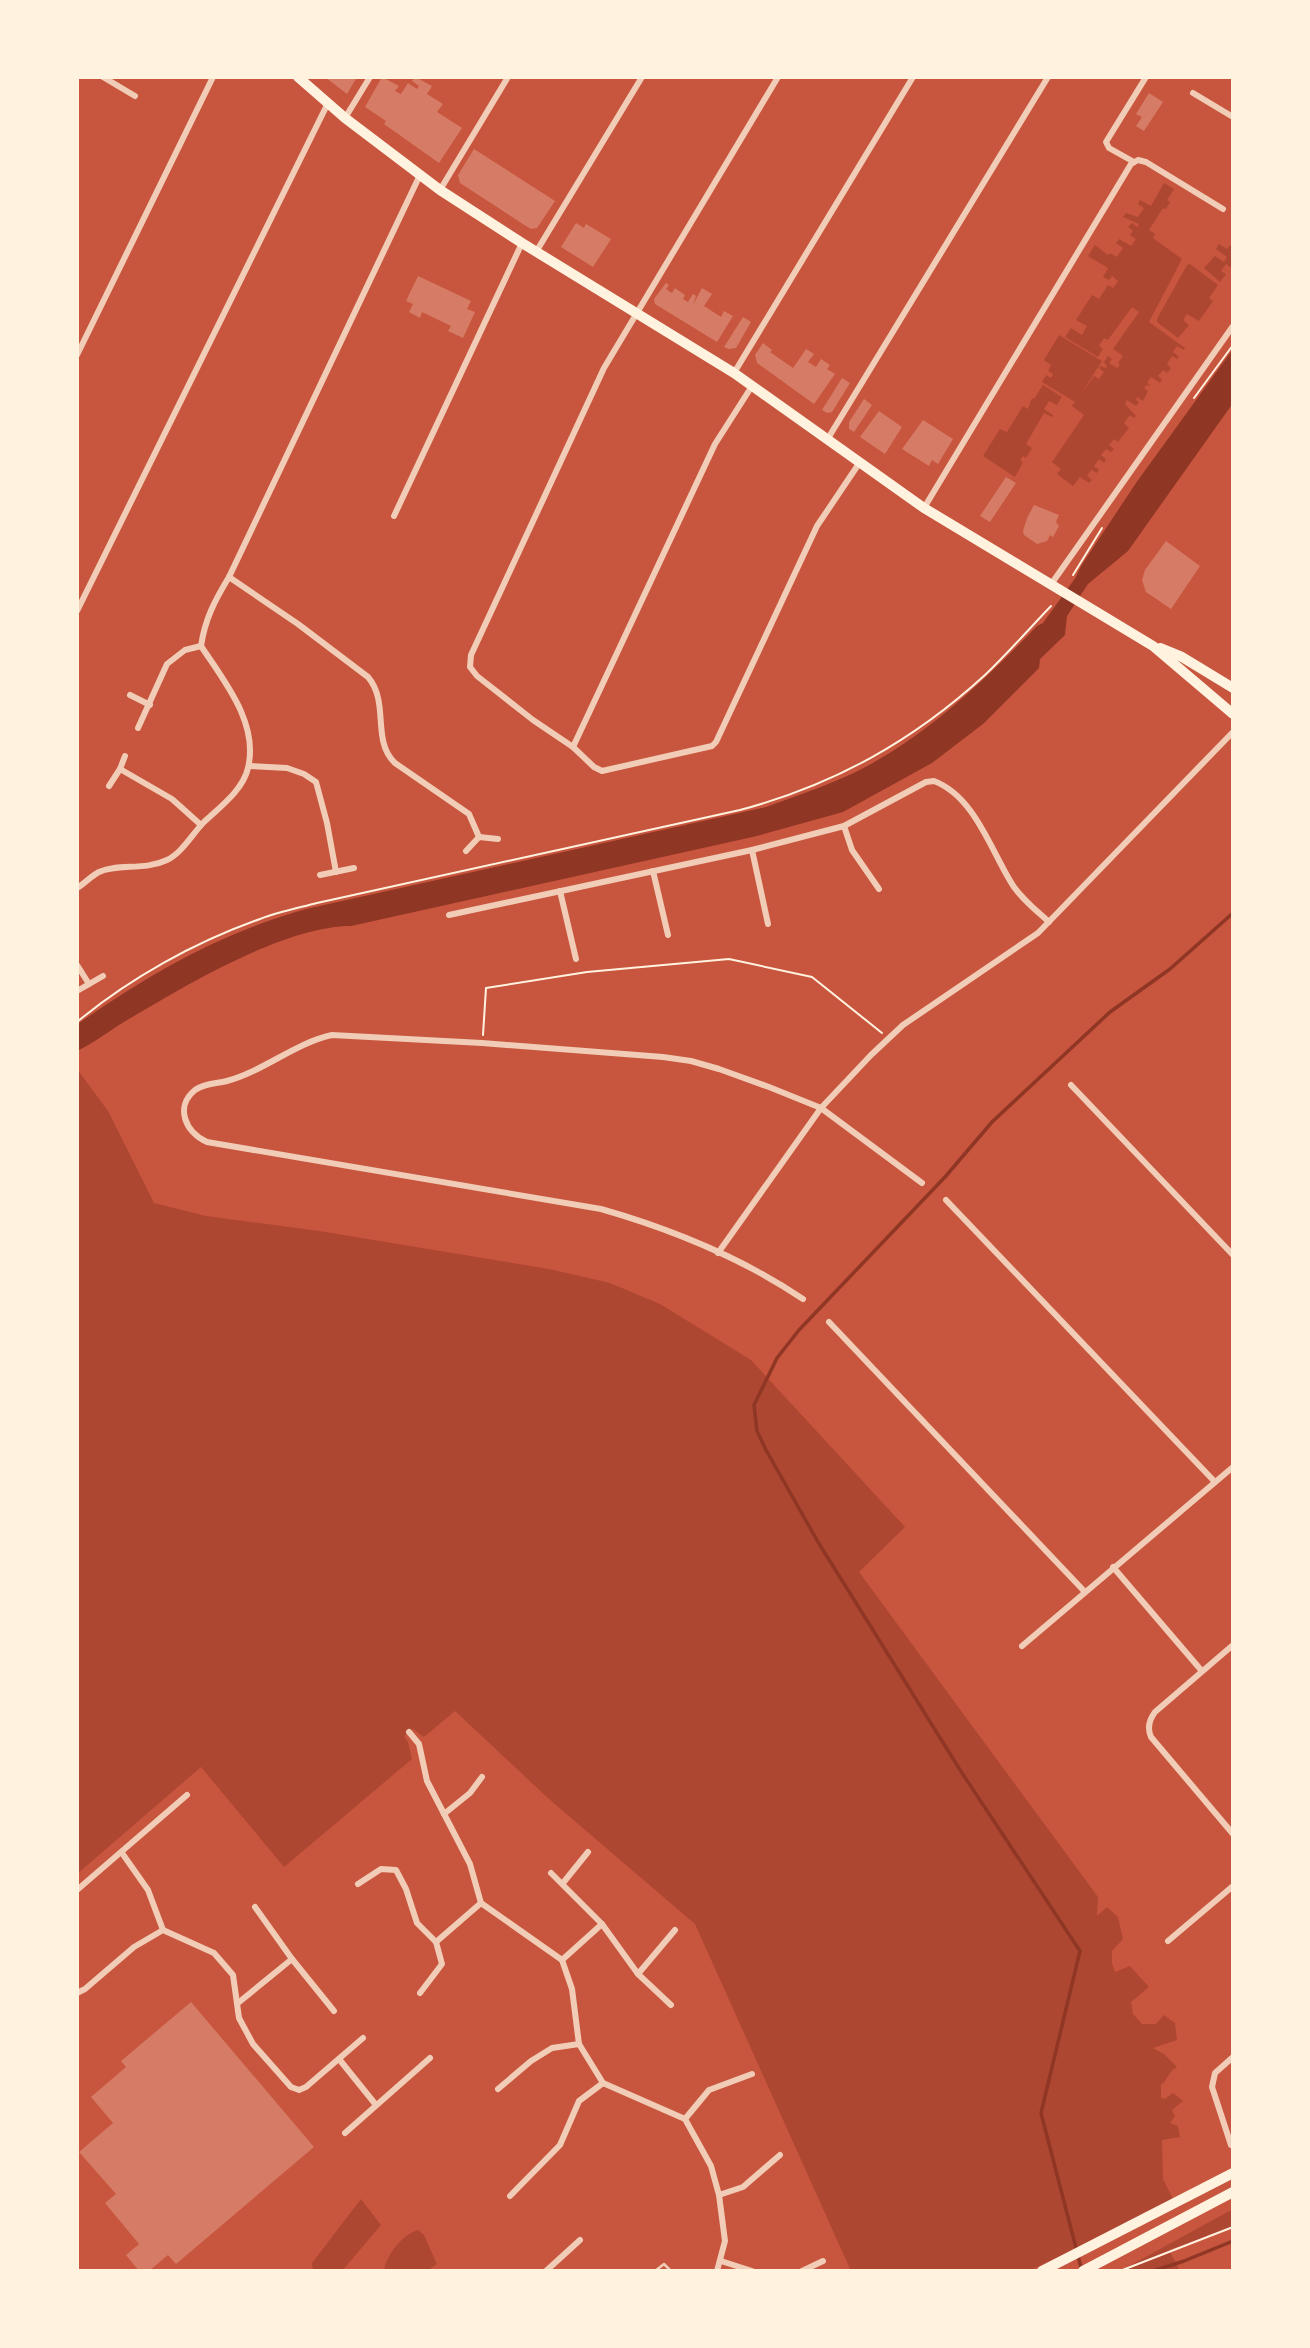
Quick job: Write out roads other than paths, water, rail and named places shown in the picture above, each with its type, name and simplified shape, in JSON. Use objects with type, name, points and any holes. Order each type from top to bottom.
[{"type":"main road","points":[[298,77],[345,118],[440,190],[734,373],[924,508],[1153,646],[1233,714]]},
{"type":"main road","points":[[1153,646],[1182,657],[1230,686]]},
{"type":"main road","points":[[1215,700],[1219,688],[1230,686]]},
{"type":"main road","points":[[1046,2269],[1233,2173]]},
{"type":"main road","points":[[1083,2271],[1233,2192]]},
{"type":"street","points":[[103,77],[135,96]]},
{"type":"street","points":[[77,355],[213,77]]},
{"type":"street","points":[[345,118],[369,77]]},
{"type":"street","points":[[440,190],[508,77]]},
{"type":"street","points":[[536,252],[642,77]]},
{"type":"street","points":[[778,77],[636,313],[588,403],[472,653],[470,667],[477,676],[573,747],[594,767],[607,771],[710,747],[716,742],[817,526],[860,462]]},
{"type":"street","points":[[734,373],[913,77]]},
{"type":"street","points":[[827,440],[1048,77]]},
{"type":"street","points":[[1134,162],[1109,148],[1107,142],[1146,77]]},
{"type":"street","points":[[1193,93],[1233,117]]},
{"type":"street","points":[[77,611],[328,103]]},
{"type":"street","points":[[924,508],[1134,162],[1146,162],[1223,209]]},
{"type":"street","points":[[77,879],[79,887],[99,872],[118,868],[150,867],[170,859],[240,784],[249,766],[245,716],[201,646],[204,626],[211,605],[229,577],[420,175]]},
{"type":"street","points":[[394,516],[522,243]]},
{"type":"street","points":[[1054,584],[1233,326]]},
{"type":"street","points":[[573,747],[715,444],[752,386]]},
{"type":"street","points":[[229,577],[298,624],[368,677],[380,701],[382,742],[390,758],[469,814],[479,837]]},
{"type":"street","points":[[138,728],[167,664],[184,649],[201,646]]},
{"type":"street","points":[[130,695],[150,705]]},
{"type":"street","points":[[718,1253],[821,1108],[888,1038],[920,1013],[1026,942],[1049,922],[1233,732]]},
{"type":"street","points":[[109,786],[125,756]]},
{"type":"street","points":[[249,766],[287,768],[316,782],[336,872]]},
{"type":"street","points":[[120,769],[172,799],[201,825]]},
{"type":"street","points":[[449,915],[752,850],[844,826],[926,782],[937,782],[969,810],[991,842],[1015,888],[1049,922]]},
{"type":"street","points":[[844,826],[852,850],[879,889]]},
{"type":"street","points":[[479,837],[498,839]]},
{"type":"street","points":[[466,851],[479,837]]},
{"type":"street","points":[[752,850],[768,924]]},
{"type":"street","points":[[320,875],[354,868]]},
{"type":"street","points":[[653,871],[668,935]]},
{"type":"street","points":[[560,891],[576,959]]},
{"type":"street","points":[[77,965],[89,984]]},
{"type":"street","points":[[77,991],[103,976]]},
{"type":"street","points":[[803,1299],[761,1273],[718,1253],[649,1224],[601,1209],[207,1142],[188,1128],[184,1106],[198,1088],[231,1080],[332,1035],[482,1043],[676,1059],[702,1064],[756,1082],[821,1108],[922,1183]]},
{"type":"street","points":[[1071,1085],[1233,1255]]},
{"type":"street","points":[[946,1200],[1215,1482]]},
{"type":"street","points":[[830,1322],[1085,1591]]},
{"type":"street","points":[[1022,1646],[1233,1467]]},
{"type":"street","points":[[1113,1567],[1201,1670]]},
{"type":"street","points":[[1233,1645],[1201,1670],[1152,1716],[1149,1733],[1233,1833]]},
{"type":"street","points":[[409,1732],[419,1745],[427,1781],[470,1864],[481,1903],[562,1961],[572,1989],[579,2044],[603,2082],[685,2119],[711,2166],[719,2195],[725,2241],[717,2271]]},
{"type":"street","points":[[444,1814],[470,1793],[482,1777]]},
{"type":"street","points":[[77,1890],[187,1795]]},
{"type":"street","points":[[122,1853],[148,1890],[163,1930],[214,1953],[233,1975],[239,2018],[253,2044],[292,2087],[299,2090],[306,2087],[363,2038]]},
{"type":"street","points":[[562,1883],[588,1853]]},
{"type":"street","points":[[358,1884],[381,1869],[396,1870],[406,1889],[417,1923],[436,1942],[442,1964],[420,1993]]},
{"type":"street","points":[[551,1873],[602,1924],[638,1974],[671,2005]]},
{"type":"street","points":[[1168,1941],[1233,1886]]},
{"type":"street","points":[[436,1942],[481,1903]]},
{"type":"street","points":[[255,1907],[334,2011]]},
{"type":"street","points":[[562,1961],[602,1924]]},
{"type":"street","points":[[77,1993],[134,1947],[163,1930]]},
{"type":"street","points":[[638,1974],[675,1930]]},
{"type":"street","points":[[239,2003],[292,1959]]},
{"type":"street","points":[[498,2089],[531,2061],[552,2048],[579,2044]]},
{"type":"street","points":[[1231,2145],[1212,2087],[1215,2073],[1233,2057]]},
{"type":"street","points":[[345,2133],[430,2058]]},
{"type":"street","points":[[339,2059],[376,2105]]},
{"type":"street","points":[[685,2119],[709,2090],[752,2074]]},
{"type":"street","points":[[510,2196],[560,2145],[579,2101],[603,2082]]},
{"type":"street","points":[[719,2195],[743,2187],[780,2155]]},
{"type":"street","points":[[546,2271],[580,2240]]},
{"type":"street","points":[[721,2261],[752,2271]]},
{"type":"street","points":[[802,2271],[823,2261]]},
{"type":"lane","points":[[655,2271],[664,2264],[671,2271]]},
{"type":"waterway","points":[[1082,2271],[1041,2113],[1080,1951],[962,1773],[818,1542],[757,1431],[754,1405],[777,1358],[799,1330],[945,1177],[992,1122],[1110,1012],[1170,969],[1233,913]]},
{"type":"waterway","points":[[1153,2271],[1233,2241]]}]
